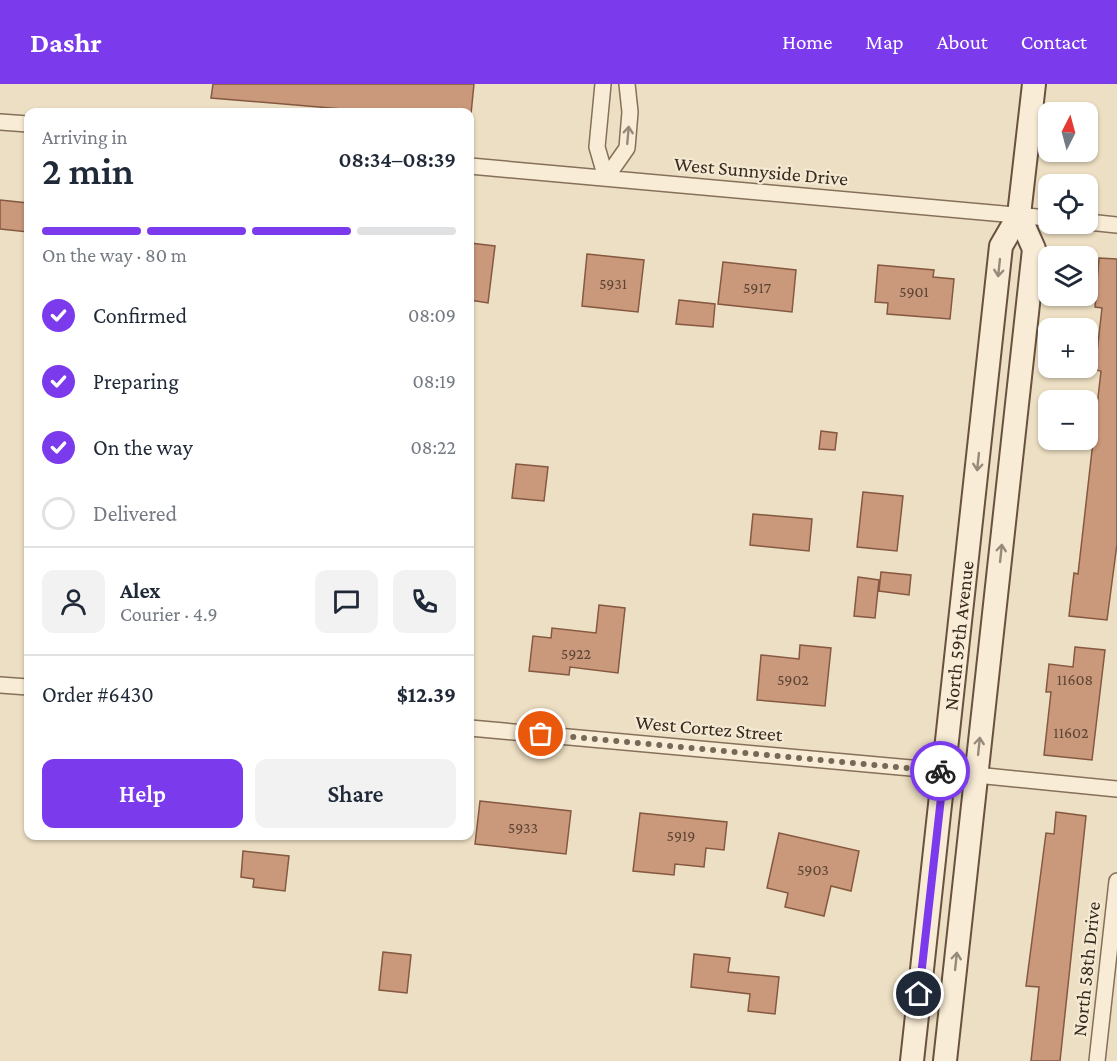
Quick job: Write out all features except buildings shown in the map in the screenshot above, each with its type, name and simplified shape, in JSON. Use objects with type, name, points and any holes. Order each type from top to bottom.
[{"type":"main road","name":"North 59th Avenue","points":[[912,1061],[1001,246],[1019,215],[1034,84]]},
{"type":"main road","name":"North 59th Avenue","points":[[945,1061],[1034,249],[1019,215]]},
{"type":"street","points":[[603,84],[597,147],[606,178]]},
{"type":"street","points":[[606,178],[627,148],[630,112],[627,84]]},
{"type":"street","points":[[0,122],[24,124]]},
{"type":"street","name":"West Sunnyside Drive","points":[[474,166],[1038,217]]},
{"type":"street","points":[[1098,223],[1117,225]]},
{"type":"street","points":[[0,685],[24,687]]},
{"type":"street","name":"West Cortez Street","points":[[474,728],[944,771]]},
{"type":"street","points":[[976,775],[1117,789]]},
{"type":"street","name":"North 58th Drive","points":[[1097,1061],[1117,881]]},
{"type":"way so far","points":[[541,734],[940,771]]},
{"type":"route","points":[[919,994],[944,771],[940,771]]}]
